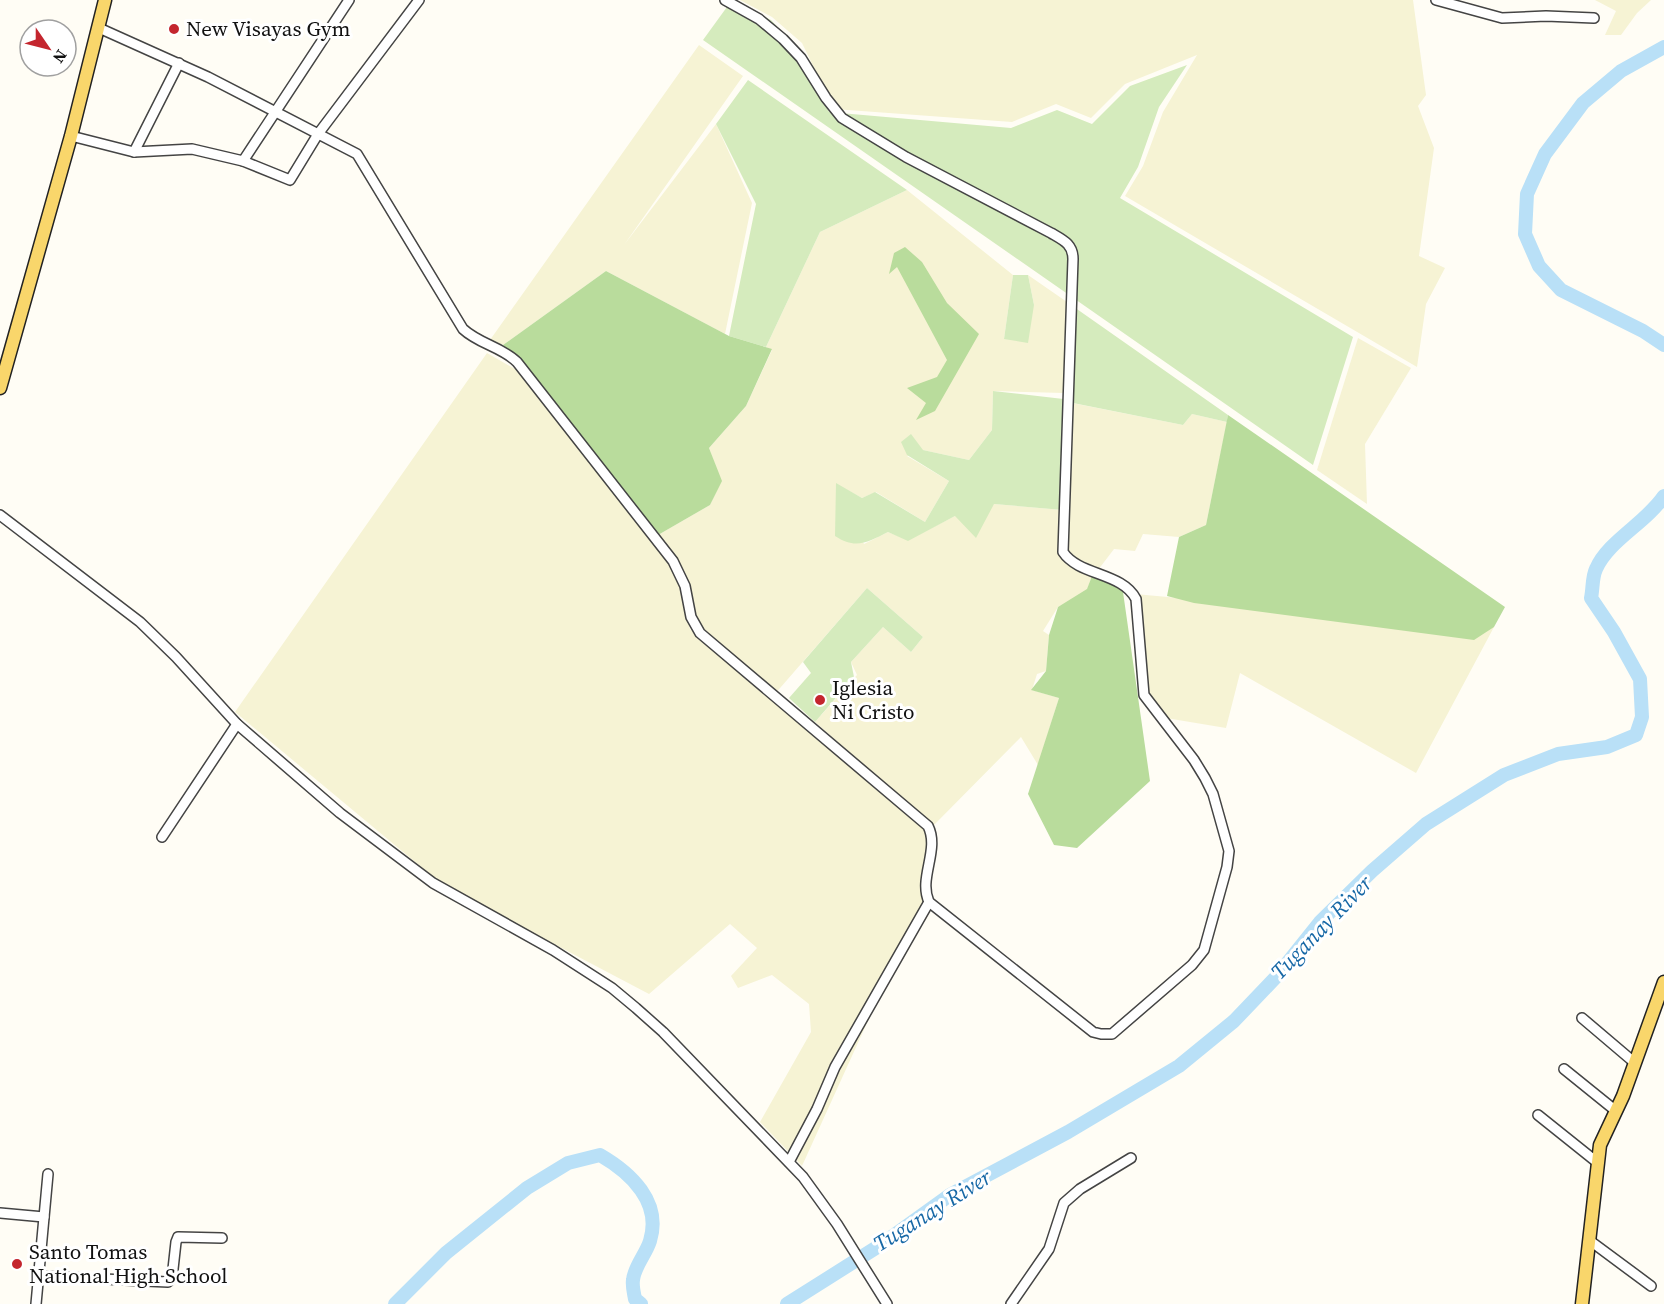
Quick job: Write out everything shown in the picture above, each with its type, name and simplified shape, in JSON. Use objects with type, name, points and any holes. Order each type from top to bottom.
[{"type":"main road","points":[[0,388],[72,136],[105,0]]},
{"type":"main road","points":[[1582,1304],[1602,1139],[1617,1111],[1664,982]]},
{"type":"street","points":[[243,161],[349,0]]},
{"type":"street","points":[[99,28],[179,63],[357,154],[463,329],[479,341],[506,352],[517,362],[673,561],[685,586],[691,617],[700,633],[928,826],[932,833],[926,891],[929,902],[1093,1032],[1112,1034],[1192,965],[1204,950],[1227,867],[1229,851],[1213,794],[1205,778],[1144,695],[1136,599],[1133,593],[1117,582],[1074,562],[1063,552],[1073,259],[1069,244],[984,196],[906,157],[842,118],[826,98],[801,58],[783,39],[759,19],[725,0]]},
{"type":"street","points":[[1436,0],[1502,18],[1546,16],[1594,18]]},
{"type":"street","points":[[72,136],[134,152],[192,149],[243,161],[290,180],[318,134],[413,2]]},
{"type":"street","points":[[134,152],[179,63]]},
{"type":"street","points":[[0,515],[140,622],[176,657],[237,724],[340,813],[433,883],[553,950],[612,988],[663,1032],[789,1162],[827,1208],[886,1304]]},
{"type":"street","points":[[162,837],[237,724]]},
{"type":"street","points":[[789,1162],[817,1109],[835,1067],[929,902]]},
{"type":"street","points":[[1582,1018],[1635,1063]]},
{"type":"street","points":[[1564,1069],[1617,1111]]},
{"type":"street","points":[[1538,1115],[1598,1162]]},
{"type":"street","points":[[1011,1304],[1049,1249],[1064,1203],[1080,1189],[1131,1158]]},
{"type":"street","points":[[36,1304],[48,1174]]},
{"type":"street","points":[[0,1214],[44,1217]]},
{"type":"street","points":[[38,1276],[168,1282],[172,1278],[178,1238],[222,1238]]},
{"type":"street","points":[[1589,1240],[1651,1286]]},
{"type":"shaded area","points":[[740,0],[1413,0],[1426,95],[1418,106],[1434,148],[1419,256],[1445,268],[1426,304],[1417,367],[1125,196],[1143,166],[1163,112],[1197,55],[1125,84],[1091,118],[1056,104],[1012,122],[834,109],[802,43],[772,17]]},
{"type":"shaded area","points":[[1595,0],[1651,0],[1637,13],[1621,35],[1605,35],[1616,11]]},
{"type":"shaded area","points":[[699,45],[743,76],[624,245],[716,124],[752,203],[725,334],[606,271],[503,345],[490,340]]},
{"type":"shaded area","points":[[907,190],[1013,275],[1004,339],[1034,305],[1028,275],[1067,302],[1064,393],[993,391],[992,430],[969,460],[923,450],[907,456],[949,481],[925,522],[876,492],[862,498],[836,484],[864,544],[888,532],[908,540],[955,516],[994,504],[1063,510],[1062,555],[1092,576],[1086,593],[1058,607],[1043,631],[1049,635],[1046,671],[1037,674],[1032,690],[1059,698],[1038,765],[1021,737],[933,826],[815,722],[857,675],[851,662],[883,627],[911,652],[923,637],[867,588],[774,695],[697,628],[690,590],[658,535],[710,505],[721,481],[709,448],[746,406],[772,350],[766,347],[820,232]]},
{"type":"shaded area","points":[[1358,338],[1411,368],[1365,444],[1367,504],[1317,470]]},
{"type":"shaded area","points":[[487,353],[515,369],[676,572],[690,629],[929,829],[922,902],[802,1166],[760,1122],[811,1032],[809,1004],[772,975],[738,988],[731,976],[757,948],[730,924],[649,994],[444,886],[235,712]]},
{"type":"shaded area","points":[[1072,403],[1183,425],[1192,414],[1227,422],[1206,525],[1179,537],[1143,534],[1135,551],[1114,549],[1098,570],[1064,553]]},
{"type":"shaded area","points":[[1135,594],[1494,627],[1416,773],[1240,673],[1226,728],[1166,718],[1146,699]]},
{"type":"green space","points":[[732,0],[771,20],[795,45],[829,112],[1011,128],[1057,110],[1092,124],[1130,86],[1187,65],[1159,107],[1138,167],[1120,198],[1353,337],[1313,465],[703,40]]},
{"type":"green space","points":[[748,80],[907,190],[820,232],[766,347],[729,336],[756,204],[716,124]]},
{"type":"green space","points":[[905,247],[922,262],[947,303],[979,334],[935,411],[916,420],[926,403],[907,388],[937,377],[947,360],[897,267],[889,274],[894,253]]},
{"type":"green space","points":[[606,271],[729,336],[772,349],[746,406],[709,448],[722,481],[710,505],[658,535],[503,345]]},
{"type":"green space","points":[[1013,275],[1028,275],[1034,305],[1028,343],[1004,339]]},
{"type":"green space","points":[[1074,307],[1228,415],[1227,422],[1192,414],[1183,425],[1073,403],[1063,510],[994,504],[976,538],[955,516],[908,541],[888,532],[856,544],[835,536],[836,483],[862,498],[875,492],[925,522],[949,481],[907,455],[901,442],[911,434],[923,450],[969,460],[992,430],[993,391],[1072,400]]},
{"type":"green space","points":[[1228,415],[1505,607],[1494,627],[1474,640],[1194,603],[1167,596],[1179,537],[1206,525]]},
{"type":"green space","points":[[1092,576],[1122,585],[1150,781],[1077,848],[1054,845],[1028,794],[1059,698],[1031,690],[1046,671],[1049,635],[1058,607],[1087,589]]},
{"type":"green space","points":[[867,588],[923,637],[911,652],[883,627],[851,662],[854,677],[815,722],[789,698],[811,673],[803,662]]},
{"type":"waterway","name":"Tuganay River","points":[[1664,47],[1621,71],[1583,103],[1545,154],[1527,194],[1525,234],[1539,266],[1561,290],[1643,331],[1664,345]]},
{"type":"waterway","name":"Tuganay River","points":[[787,1304],[882,1244],[950,1195],[1068,1132],[1179,1066],[1234,1021],[1276,977],[1320,922],[1372,871],[1426,824],[1504,775],[1558,754],[1607,747],[1636,735],[1642,717],[1640,679],[1614,632],[1591,598],[1593,579],[1596,569],[1609,550],[1664,496]]},
{"type":"waterway","name":"Tuganay River","points":[[395,1304],[446,1253],[527,1188],[568,1163],[600,1155],[633,1180],[648,1201],[652,1214],[653,1227],[650,1241],[633,1280],[635,1299],[641,1304]]},
{"type":"place","name":"New Visayas Gym","points":[[174,29]]},
{"type":"place","name":"Iglesia Ni Cristo","points":[[820,700]]},
{"type":"place","name":"Santo Tomas National High School","points":[[17,1264]]}]
